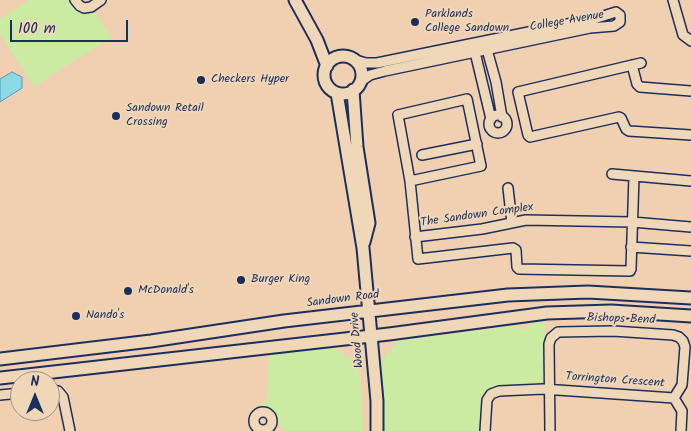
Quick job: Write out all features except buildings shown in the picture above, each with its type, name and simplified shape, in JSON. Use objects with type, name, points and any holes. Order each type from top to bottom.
[{"type":"main road","points":[[296,0],[317,40],[327,66]]},
{"type":"main road","points":[[317,40],[339,57]]},
{"type":"main road","points":[[339,57],[352,59],[360,69],[356,86],[345,93],[337,93],[330,89],[325,82],[324,74],[327,66],[332,59],[339,57]]},
{"type":"main road","name":"Wood Drive","points":[[356,86],[356,147],[369,223],[363,248]]},
{"type":"main road","name":"Wood Drive","points":[[337,93],[363,248],[377,401],[377,431]]},
{"type":"main road","name":"Sandown Road","points":[[0,359],[488,296],[540,292],[588,292],[691,298]]},
{"type":"main road","points":[[0,378],[371,336],[547,313],[611,311],[691,316]]},
{"type":"street","points":[[75,0],[80,6],[86,8],[102,0]]},
{"type":"street","points":[[673,0],[683,35],[689,39]]},
{"type":"street","name":"College Avenue","points":[[356,86],[375,74],[474,48],[486,45],[597,18],[616,12],[620,15],[620,22],[614,26],[590,28],[486,45]]},
{"type":"street","points":[[474,48],[492,131],[500,133],[504,129],[504,120],[486,45]]},
{"type":"street","name":"College Avenue","points":[[352,59],[378,63],[474,48]]},
{"type":"street","points":[[691,91],[640,87],[637,84],[636,64],[520,91],[518,94],[530,137],[619,117],[629,131],[691,135]]},
{"type":"street","name":"The Sandown Complex","points":[[410,181],[481,166],[467,99],[399,114],[410,181],[418,257],[420,259],[513,248],[516,250],[517,267],[519,269],[630,271],[634,176]]},
{"type":"street","points":[[474,128],[490,122],[496,116],[504,120],[524,119]]},
{"type":"street","points":[[422,155],[477,144]]},
{"type":"street","points":[[612,174],[691,181]]},
{"type":"street","points":[[508,188],[512,223]]},
{"type":"street","name":"The Sandown Complex","points":[[415,237],[482,229],[526,220],[632,222],[691,227]]},
{"type":"street","points":[[632,247],[691,251]]},
{"type":"street","name":"Bishops Bend","points":[[549,390],[549,344],[555,334],[561,332],[613,331],[665,334],[679,337],[685,347],[682,385],[674,398]]},
{"type":"street","points":[[549,390],[550,431]]},
{"type":"street","name":"Torrington Crescent","points":[[485,431],[487,400],[491,394],[499,391],[549,390],[674,398],[682,411],[681,431]]},
{"type":"street","points":[[60,393],[63,397],[70,431]]},
{"type":"green space","points":[[29,0],[67,0],[78,12],[85,14],[94,12],[111,37],[34,87],[0,34],[0,19]]},
{"type":"green space","points":[[545,322],[546,372],[544,379],[536,385],[494,388],[488,391],[484,397],[481,431],[381,431],[384,395],[381,359],[386,358],[386,353],[392,352],[391,346],[397,346],[396,341],[519,325],[518,329],[527,329],[531,323]]},
{"type":"green space","points":[[336,347],[337,351],[343,351],[344,357],[351,356],[352,362],[358,361],[363,431],[285,431],[271,413],[265,409],[257,410],[255,408],[267,401],[268,355]]},
{"type":"water","points":[[12,72],[22,77],[22,88],[0,102],[0,79]]},
{"type":"place","name":"Parklands College Sandown","points":[[415,22]]},
{"type":"place","name":"Checkers Hyper","points":[[201,80]]},
{"type":"place","name":"Sandown Retail Crossing","points":[[116,116]]},
{"type":"place","name":"Burger King","points":[[241,280]]},
{"type":"place","name":"McDonald's","points":[[128,291]]},
{"type":"place","name":"Nando's","points":[[76,316]]}]
